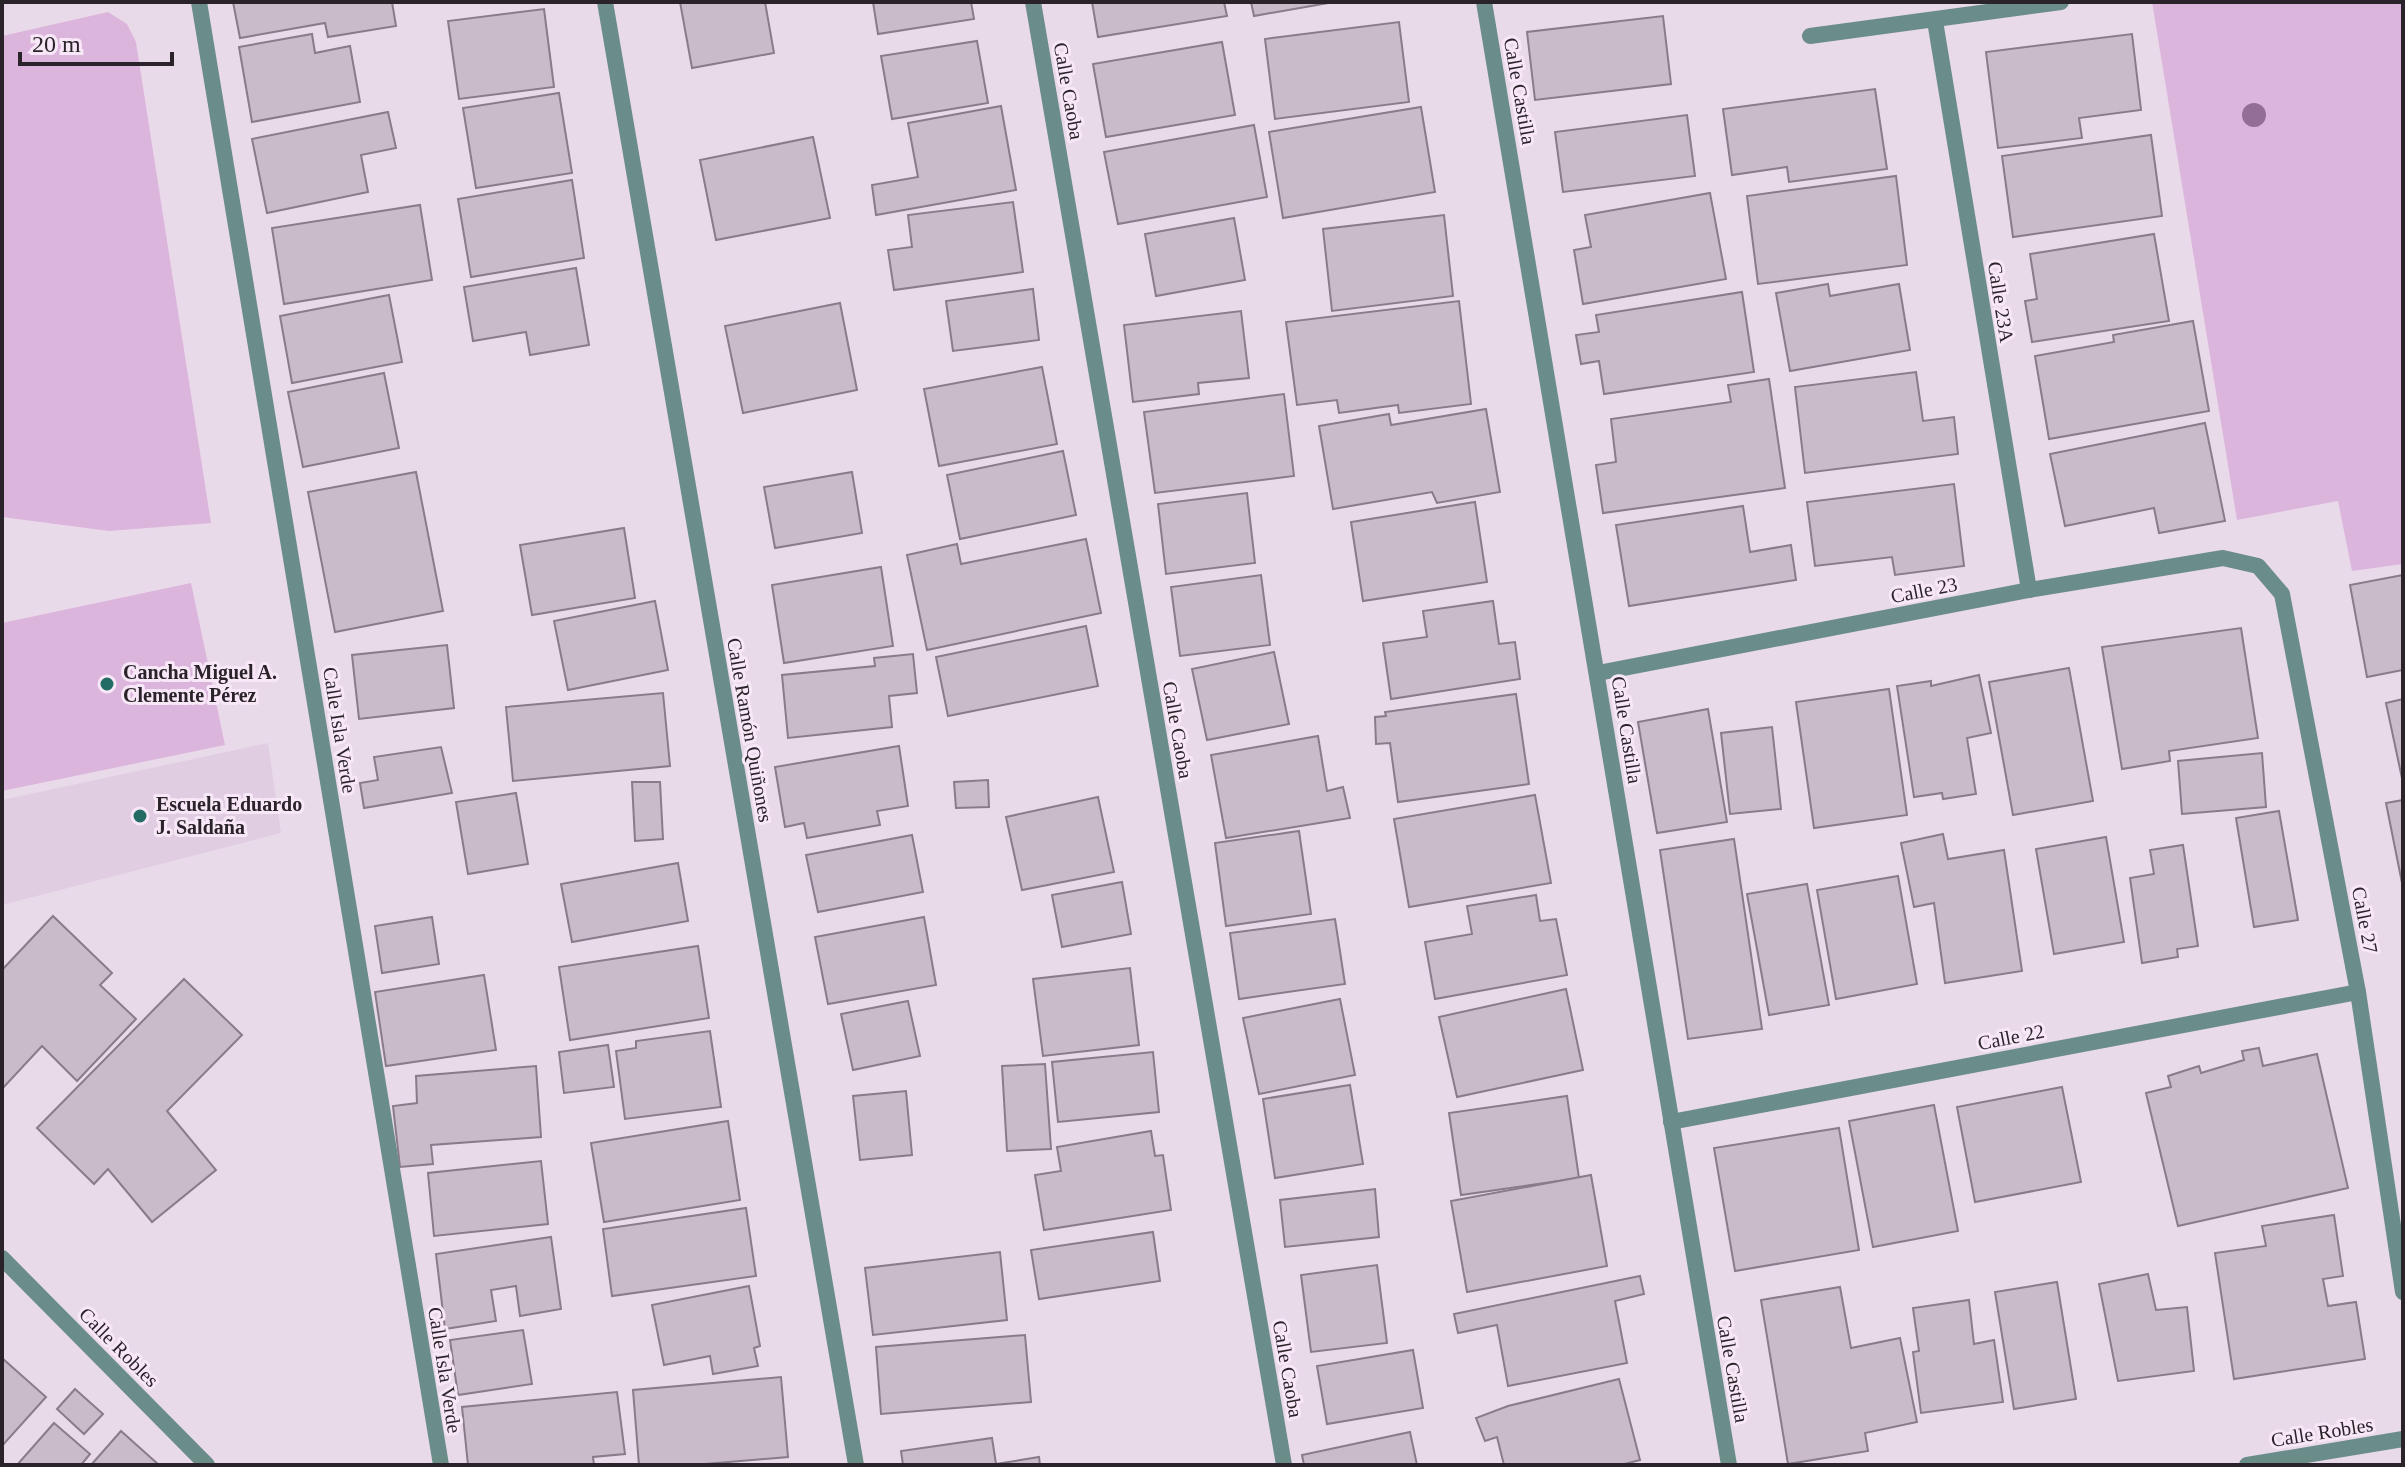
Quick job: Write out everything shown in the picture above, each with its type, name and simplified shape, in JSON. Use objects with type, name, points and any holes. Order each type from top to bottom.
[{"type":"street","name":"Calle Isla Verde","points":[[199,2],[441,1465]]},
{"type":"street","name":"Calle Ramón Quiñones","points":[[605,2],[856,1465]]},
{"type":"street","name":"Calle Caoba","points":[[1033,2],[1284,1465]]},
{"type":"street","name":"Calle Castilla","points":[[1484,2],[1729,1465]]},
{"type":"street","points":[[1810,36],[2061,2]]},
{"type":"street","name":"Calle 23A","points":[[1935,21],[2029,590]]},
{"type":"street","name":"Calle 23","points":[[1598,673],[2029,590],[2223,558],[2258,566]]},
{"type":"street","name":"Calle 27","points":[[2258,566],[2282,594],[2358,992],[2403,1292]]},
{"type":"street","name":"Calle 22","points":[[1671,1122],[2358,992]]},
{"type":"street","name":"Calle Robles","points":[[2,1258],[207,1465]]},
{"type":"street","name":"Calle Robles","points":[[2247,1465],[2403,1439]]},
{"type":"shaded area","points":[[2152,2],[2403,2],[2403,564],[2352,571],[2338,501],[2237,520]]},
{"type":"shaded area","points":[[108,12],[127,24],[136,42],[211,523],[109,531],[2,517],[2,36]]},
{"type":"shaded area","name":"Cancha Miguel A. Clemente Pérez","points":[[191,583],[225,745],[2,791],[2,623]]},
{"type":"shaded area","name":"Escuela Eduardo J. Saldaña","points":[[268,743],[281,833],[2,905],[2,800]]},
{"type":"building","points":[[233,2],[392,2],[396,26],[328,37],[325,23],[240,38]]},
{"type":"building","points":[[680,2],[765,2],[774,53],[692,68]]},
{"type":"building","points":[[873,2],[971,2],[974,19],[878,34]]},
{"type":"building","points":[[1092,2],[1224,2],[1227,16],[1098,37]]},
{"type":"building","points":[[1251,2],[1334,2],[1254,16]]},
{"type":"building","points":[[544,9],[554,87],[459,99],[448,21]]},
{"type":"building","points":[[1663,16],[1671,84],[1535,100],[1527,32]]},
{"type":"building","points":[[1399,22],[1409,102],[1275,119],[1265,39]]},
{"type":"building","points":[[312,34],[315,53],[350,46],[360,102],[252,122],[239,47]]},
{"type":"building","points":[[2132,34],[2141,110],[2079,118],[2082,138],[1998,148],[1986,52]]},
{"type":"building","points":[[977,41],[988,103],[892,119],[881,56]]},
{"type":"building","points":[[1222,42],[1235,115],[1106,137],[1093,64]]},
{"type":"building","points":[[1875,89],[1887,169],[1789,182],[1787,167],[1732,175],[1723,109]]},
{"type":"building","points":[[559,93],[572,173],[476,188],[463,108]]},
{"type":"building","points":[[1001,106],[1016,190],[876,215],[872,185],[918,177],[908,123]]},
{"type":"building","points":[[1421,107],[1435,192],[1283,218],[1269,132]]},
{"type":"building","points":[[388,112],[396,148],[361,155],[368,192],[267,213],[252,139]]},
{"type":"building","points":[[1687,115],[1695,176],[1563,192],[1555,132]]},
{"type":"building","points":[[1254,125],[1267,197],[1118,224],[1104,152]]},
{"type":"building","points":[[2151,135],[2162,216],[2013,237],[2002,156]]},
{"type":"building","points":[[813,137],[830,218],[716,240],[700,160]]},
{"type":"building","points":[[1896,176],[1907,265],[1758,284],[1747,196]]},
{"type":"building","points":[[572,180],[584,258],[471,277],[458,199]]},
{"type":"building","points":[[1710,193],[1726,279],[1583,304],[1574,250],[1591,247],[1585,215]]},
{"type":"building","points":[[1013,202],[1023,272],[894,290],[888,250],[912,247],[908,215]]},
{"type":"building","points":[[420,205],[432,280],[284,304],[272,228]]},
{"type":"building","points":[[1444,215],[1453,296],[1332,311],[1323,229]]},
{"type":"building","points":[[1234,218],[1245,280],[1156,296],[1145,234]]},
{"type":"building","points":[[2154,234],[2169,321],[2032,342],[2025,301],[2037,299],[2030,254]]},
{"type":"building","points":[[576,268],[589,345],[530,355],[526,332],[473,341],[464,287]]},
{"type":"building","points":[[1828,284],[1830,296],[1899,284],[1910,350],[1790,371],[1776,293]]},
{"type":"building","points":[[1033,289],[1039,340],[953,351],[946,301]]},
{"type":"building","points":[[1742,292],[1754,372],[1604,394],[1599,361],[1581,364],[1576,335],[1599,332],[1596,315]]},
{"type":"building","points":[[389,295],[402,362],[292,383],[280,316]]},
{"type":"building","points":[[1459,301],[1471,404],[1399,413],[1398,405],[1339,413],[1337,400],[1297,405],[1286,322]]},
{"type":"building","points":[[840,303],[857,390],[743,413],[725,326]]},
{"type":"building","points":[[1241,311],[1249,378],[1198,383],[1199,394],[1133,402],[1124,325]]},
{"type":"building","points":[[2193,321],[2209,411],[2049,439],[2035,356],[2114,342],[2113,335]]},
{"type":"building","points":[[1042,367],[1057,444],[939,466],[924,389]]},
{"type":"building","points":[[1916,372],[1923,421],[1954,417],[1958,454],[1805,473],[1795,387]]},
{"type":"building","points":[[384,373],[399,448],[303,467],[288,392]]},
{"type":"building","points":[[1769,379],[1785,488],[1603,513],[1596,465],[1616,462],[1611,419],[1731,402],[1728,385]]},
{"type":"building","points":[[1284,394],[1294,476],[1155,493],[1144,412]]},
{"type":"building","points":[[1486,409],[1500,492],[1437,503],[1432,492],[1333,509],[1319,426],[1389,414],[1391,425]]},
{"type":"building","points":[[2205,423],[2225,521],[2159,533],[2154,508],[2065,526],[2050,454]]},
{"type":"building","points":[[1063,451],[1076,515],[960,539],[947,475]]},
{"type":"building","points":[[416,472],[443,611],[335,632],[308,492]]},
{"type":"building","points":[[852,472],[862,533],[775,548],[764,487]]},
{"type":"building","points":[[1954,484],[1964,566],[1895,575],[1892,557],[1815,566],[1807,502]]},
{"type":"building","points":[[1247,493],[1255,563],[1166,574],[1158,504]]},
{"type":"building","points":[[1475,502],[1487,582],[1363,601],[1351,522]]},
{"type":"building","points":[[1743,506],[1750,552],[1791,545],[1796,580],[1629,606],[1616,525]]},
{"type":"building","points":[[624,528],[635,598],[532,615],[520,545]]},
{"type":"building","points":[[1086,539],[1101,613],[927,650],[907,555],[957,544],[961,564]]},
{"type":"building","points":[[881,567],[893,646],[784,663],[772,585]]},
{"type":"building","points":[[1261,575],[1270,645],[1180,656],[1171,587]]},
{"type":"building","points":[[2403,575],[2403,670],[2367,677],[2350,585]]},
{"type":"building","points":[[655,601],[668,670],[568,690],[554,621]]},
{"type":"building","points":[[1493,601],[1499,644],[1515,642],[1520,679],[1391,699],[1383,643],[1427,637],[1423,611]]},
{"type":"building","points":[[1086,626],[1098,686],[948,716],[936,657]]},
{"type":"building","points":[[2241,628],[2258,738],[2169,751],[2170,761],[2122,769],[2102,647]]},
{"type":"building","points":[[447,645],[454,708],[359,719],[352,655]]},
{"type":"building","points":[[1274,652],[1289,724],[1207,740],[1192,669]]},
{"type":"building","points":[[913,654],[917,693],[889,696],[892,727],[788,738],[782,675],[875,666],[874,658]]},
{"type":"building","points":[[2069,668],[2093,801],[2013,815],[1989,682]]},
{"type":"building","points":[[1979,675],[1991,733],[1967,738],[1976,794],[1943,799],[1942,793],[1914,797],[1897,686],[1931,681],[1931,686]]},
{"type":"building","points":[[1889,689],[1907,815],[1814,828],[1796,702]]},
{"type":"building","points":[[663,693],[670,766],[513,781],[506,707]]},
{"type":"building","points":[[1516,694],[1529,784],[1398,802],[1390,743],[1376,744],[1375,717],[1386,716],[1385,712]]},
{"type":"building","points":[[2403,699],[2403,783],[2386,703]]},
{"type":"building","points":[[1708,709],[1727,822],[1657,833],[1638,722]]},
{"type":"building","points":[[1772,727],[1781,809],[1730,814],[1721,733]]},
{"type":"building","points":[[1318,736],[1327,791],[1343,787],[1350,818],[1226,838],[1211,755]]},
{"type":"building","points":[[899,746],[908,806],[877,811],[880,825],[807,838],[804,823],[785,827],[775,767]]},
{"type":"building","points":[[441,747],[452,793],[364,808],[360,783],[378,780],[374,757]]},
{"type":"building","points":[[2262,753],[2266,807],[2182,814],[2178,761]]},
{"type":"building","points":[[988,780],[989,807],[956,808],[954,782]]},
{"type":"building","points":[[632,782],[660,782],[663,839],[635,841]]},
{"type":"building","points":[[516,793],[528,864],[468,874],[456,802]]},
{"type":"building","points":[[1535,795],[1551,883],[1409,907],[1394,819]]},
{"type":"building","points":[[1098,797],[1114,872],[1022,890],[1006,817]]},
{"type":"building","points":[[2403,800],[2403,883],[2402,883],[2386,803]]},
{"type":"building","points":[[2279,811],[2298,920],[2254,927],[2236,818]]},
{"type":"building","points":[[1299,831],[1311,914],[1226,926],[1215,843]]},
{"type":"building","points":[[1943,834],[1948,859],[2004,850],[2022,971],[1945,983],[1934,903],[1914,907],[1901,843]]},
{"type":"building","points":[[912,835],[923,892],[818,912],[806,855]]},
{"type":"building","points":[[2106,837],[2124,942],[2054,954],[2036,849]]},
{"type":"building","points":[[1734,839],[1762,1029],[1688,1039],[1660,850]]},
{"type":"building","points":[[2183,845],[2198,946],[2177,949],[2178,957],[2142,963],[2130,878],[2154,874],[2150,850]]},
{"type":"building","points":[[678,863],[688,921],[572,942],[561,884]]},
{"type":"building","points":[[1898,876],[1917,984],[1836,999],[1817,890]]},
{"type":"building","points":[[1122,882],[1131,934],[1062,947],[1052,895]]},
{"type":"building","points":[[1807,884],[1829,1005],[1769,1015],[1747,894]]},
{"type":"building","points":[[1536,895],[1540,921],[1556,919],[1567,975],[1435,999],[1425,942],[1472,934],[1467,906]]},
{"type":"building","points":[[53,916],[112,973],[100,985],[136,1019],[77,1081],[42,1046],[2,1089],[2,970]]},
{"type":"building","points":[[432,917],[439,964],[382,973],[375,926]]},
{"type":"building","points":[[924,917],[936,985],[828,1004],[815,937]]},
{"type":"building","points":[[1335,919],[1345,984],[1239,999],[1230,933]]},
{"type":"building","points":[[698,946],[709,1018],[570,1040],[559,967]]},
{"type":"building","points":[[1130,968],[1139,1045],[1043,1056],[1033,979]]},
{"type":"building","points":[[484,975],[496,1050],[386,1066],[375,992]]},
{"type":"building","points":[[184,979],[242,1035],[167,1111],[216,1170],[152,1222],[108,1169],[94,1184],[37,1128]]},
{"type":"building","points":[[1566,989],[1583,1070],[1457,1097],[1439,1017]]},
{"type":"building","points":[[1340,999],[1355,1075],[1259,1094],[1243,1018]]},
{"type":"building","points":[[908,1001],[920,1056],[853,1070],[841,1014]]},
{"type":"building","points":[[710,1031],[721,1107],[625,1119],[616,1051],[636,1048],[636,1041]]},
{"type":"building","points":[[608,1045],[614,1087],[564,1093],[559,1052]]},
{"type":"building","points":[[2259,1048],[2263,1066],[2317,1054],[2348,1188],[2178,1226],[2146,1093],[2171,1087],[2168,1076],[2199,1066],[2201,1073],[2244,1060],[2242,1051]]},
{"type":"building","points":[[1153,1052],[1159,1112],[1058,1122],[1052,1062]]},
{"type":"building","points":[[1045,1064],[1051,1149],[1007,1151],[1002,1066]]},
{"type":"building","points":[[536,1066],[541,1137],[431,1145],[433,1164],[400,1167],[393,1106],[417,1103],[416,1076]]},
{"type":"building","points":[[1350,1085],[1363,1164],[1275,1178],[1263,1099]]},
{"type":"building","points":[[2062,1087],[2081,1182],[1975,1202],[1957,1107]]},
{"type":"building","points":[[906,1091],[912,1155],[860,1160],[853,1096]]},
{"type":"building","points":[[1567,1096],[1579,1178],[1461,1195],[1449,1113]]},
{"type":"building","points":[[1934,1105],[1958,1231],[1873,1247],[1849,1121]]},
{"type":"building","points":[[728,1121],[740,1200],[604,1222],[591,1143]]},
{"type":"building","points":[[1839,1128],[1859,1250],[1735,1271],[1714,1148]]},
{"type":"building","points":[[1151,1131],[1155,1156],[1163,1155],[1171,1210],[1044,1230],[1035,1175],[1061,1171],[1057,1147]]},
{"type":"building","points":[[541,1161],[548,1224],[434,1236],[428,1173]]},
{"type":"building","points":[[1591,1175],[1607,1266],[1467,1292],[1451,1201]]},
{"type":"building","points":[[1375,1189],[1379,1237],[1285,1247],[1280,1200]]},
{"type":"building","points":[[746,1208],[756,1276],[612,1296],[603,1229]]},
{"type":"building","points":[[2334,1215],[2343,1276],[2323,1279],[2328,1306],[2356,1302],[2365,1359],[2234,1379],[2215,1253],[2266,1246],[2262,1226]]},
{"type":"building","points":[[1153,1232],[1160,1281],[1039,1299],[1031,1250]]},
{"type":"building","points":[[551,1237],[561,1309],[520,1316],[516,1286],[491,1290],[496,1321],[445,1329],[436,1254]]},
{"type":"building","points":[[1000,1252],[1007,1320],[873,1335],[865,1268]]},
{"type":"building","points":[[1377,1265],[1387,1343],[1311,1352],[1301,1275]]},
{"type":"building","points":[[2148,1274],[2156,1310],[2187,1307],[2194,1371],[2118,1381],[2099,1284]]},
{"type":"building","points":[[1640,1276],[1644,1294],[1615,1301],[1627,1363],[1508,1386],[1497,1325],[1458,1333],[1454,1314]]},
{"type":"building","points":[[2057,1282],[2076,1399],[2014,1409],[1995,1292]]},
{"type":"building","points":[[749,1286],[760,1346],[754,1348],[758,1366],[713,1374],[710,1356],[664,1365],[652,1305]]},
{"type":"building","points":[[1840,1287],[1851,1348],[1900,1338],[1917,1422],[1865,1433],[1868,1451],[1788,1464],[1761,1300]]},
{"type":"building","points":[[1969,1300],[1974,1344],[1994,1340],[2003,1402],[1921,1413],[1913,1352],[1919,1351],[1913,1308]]},
{"type":"building","points":[[523,1330],[532,1384],[458,1395],[450,1340]]},
{"type":"building","points":[[1025,1335],[1031,1402],[881,1414],[876,1347]]},
{"type":"building","points":[[1413,1350],[1423,1408],[1327,1424],[1317,1366]]},
{"type":"building","points":[[2,1358],[46,1397],[2,1446]]},
{"type":"building","points":[[781,1377],[788,1457],[693,1465],[639,1465],[633,1390]]},
{"type":"building","points":[[1619,1379],[1640,1460],[1621,1465],[1504,1465],[1497,1437],[1485,1441],[1476,1418],[1508,1406]]},
{"type":"building","points":[[75,1389],[103,1414],[84,1434],[57,1409]]},
{"type":"building","points":[[617,1392],[625,1454],[593,1457],[594,1465],[468,1465],[462,1407]]},
{"type":"building","points":[[54,1423],[90,1454],[81,1465],[17,1465]]},
{"type":"building","points":[[121,1431],[159,1465],[91,1465]]},
{"type":"building","points":[[1410,1432],[1417,1465],[1304,1465],[1302,1455]]},
{"type":"building","points":[[992,1438],[996,1464],[1039,1457],[1040,1465],[903,1465],[901,1451]]},
{"type":"place","name":"Cancha Miguel A. Clemente Pérez","points":[[107,684]]},
{"type":"place","name":"Escuela Eduardo J. Saldaña","points":[[140,816]]}]
